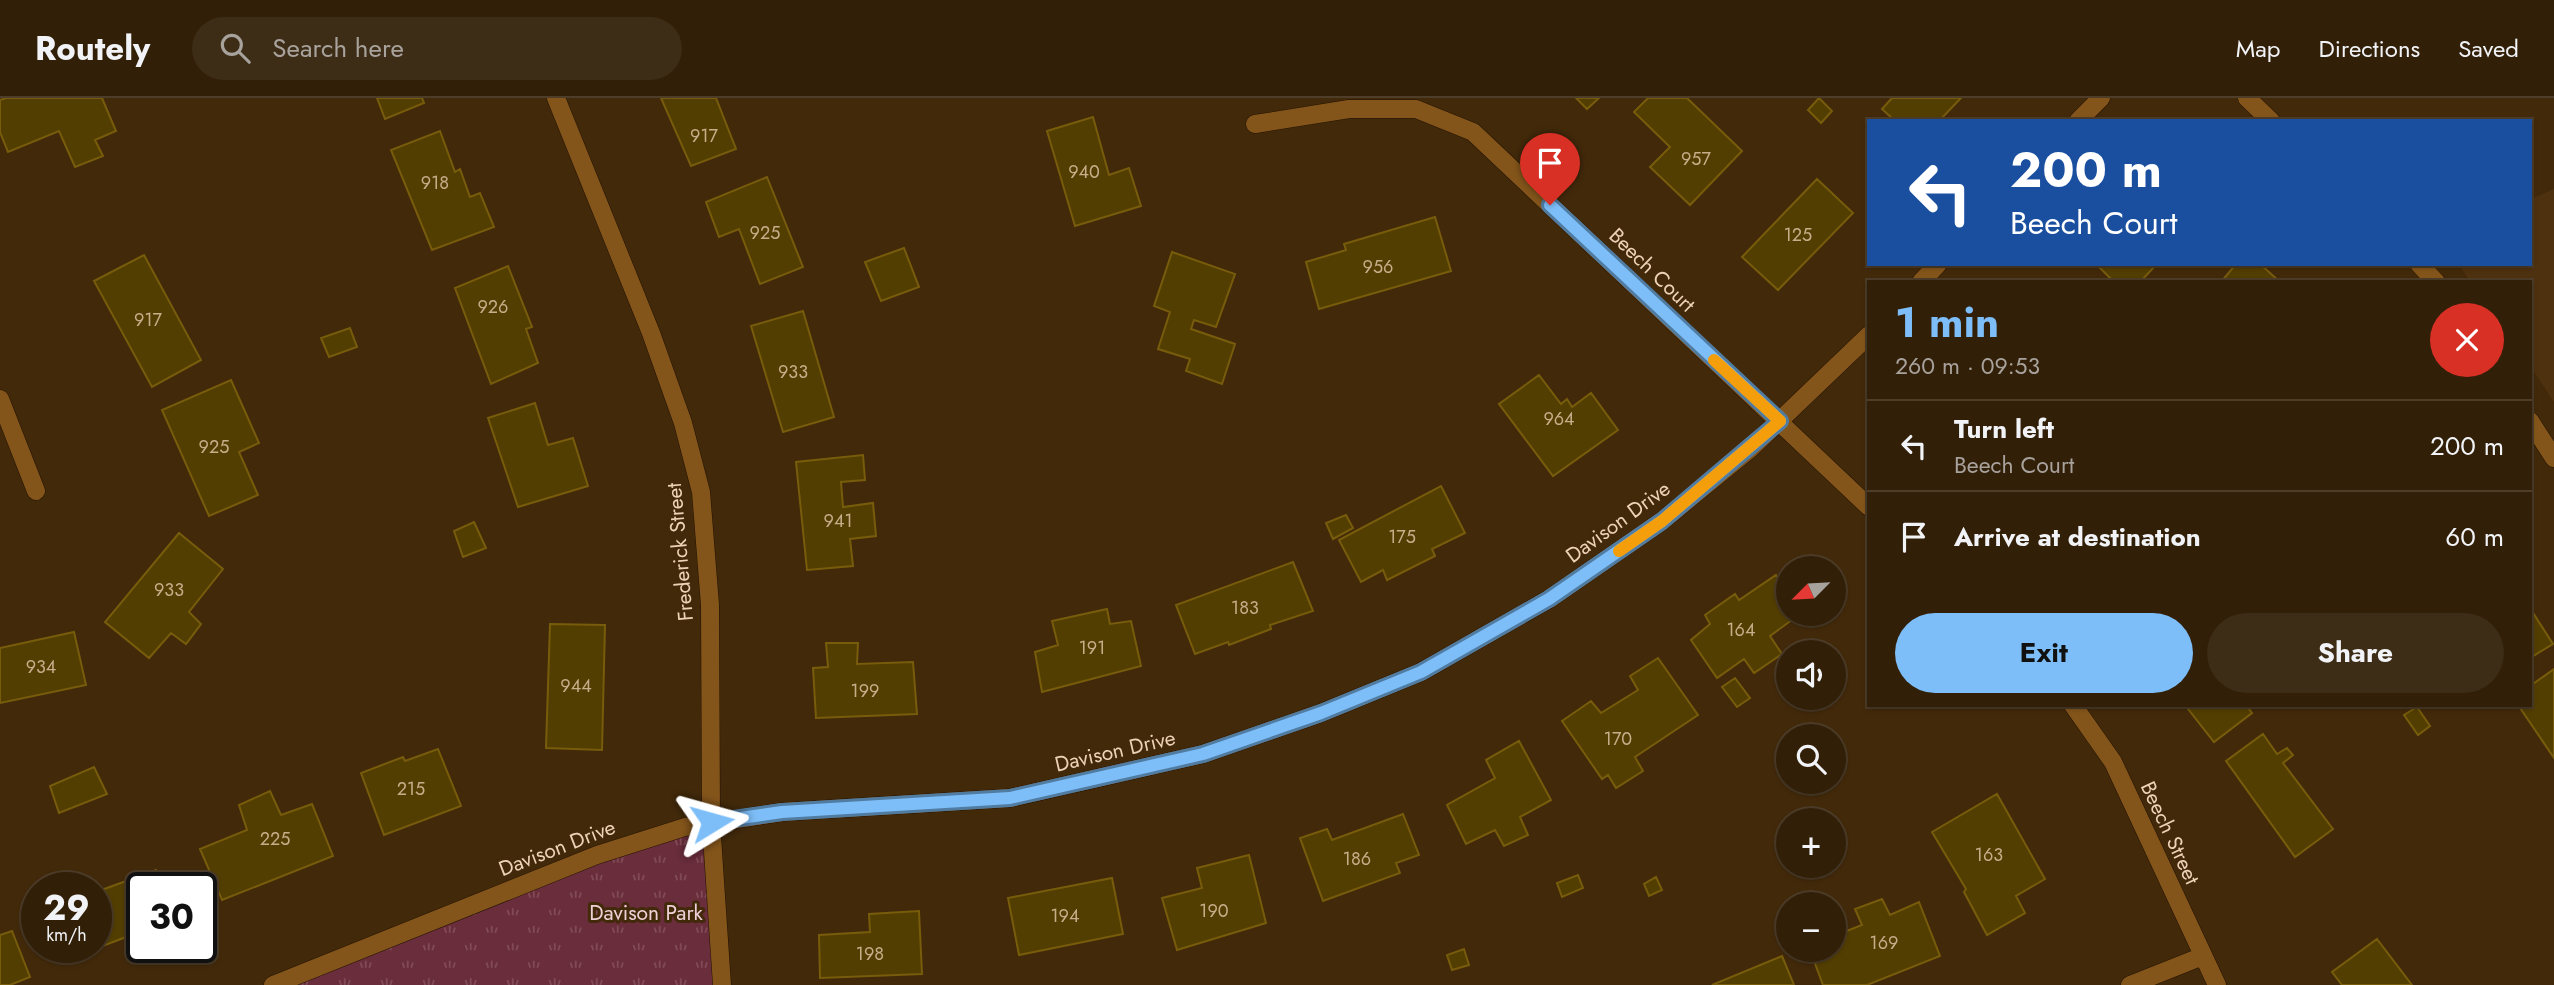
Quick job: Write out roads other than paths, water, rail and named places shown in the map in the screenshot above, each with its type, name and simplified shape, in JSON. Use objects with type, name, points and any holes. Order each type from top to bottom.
[{"type":"street","name":"Frederick Street","points":[[555,98],[651,334],[683,423],[701,492],[710,605],[712,822],[722,985]]},
{"type":"street","points":[[2080,119],[2101,98]]},
{"type":"street","points":[[2247,98],[2268,119]]},
{"type":"street","name":"Beech Court","points":[[1255,124],[1349,109],[1416,109],[1473,132],[1780,421]]},
{"type":"street","points":[[1923,280],[1936,266]]},
{"type":"street","points":[[2421,266],[2434,280]]},
{"type":"street","name":"Davison Drive","points":[[273,985],[597,855],[685,827],[782,812],[1010,798],[1203,754],[1321,713],[1421,672],[1549,599],[1662,521],[1780,421],[1867,337]]},
{"type":"street","points":[[0,399],[36,491]]},
{"type":"street","points":[[1780,421],[1867,505]]},
{"type":"street","points":[[2532,424],[2554,458]]},
{"type":"street","name":"Beech Street","points":[[2074,707],[2113,762],[2217,985]]},
{"type":"street","points":[[2130,985],[2203,956]]},
{"type":"park label","name":"Davison Park","points":[[646,913]]}]
